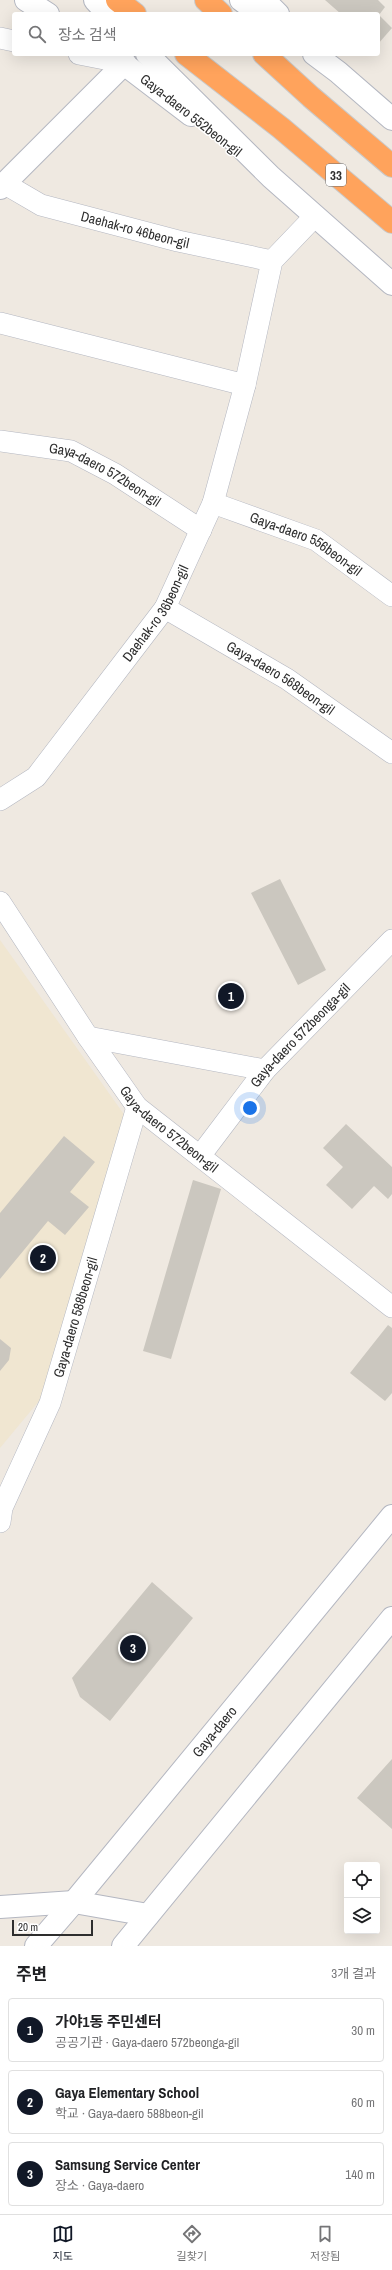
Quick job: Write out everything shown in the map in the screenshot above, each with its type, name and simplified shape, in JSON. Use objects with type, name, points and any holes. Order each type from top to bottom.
[{"type":"highway","points":[[117,0],[132,12]]},
{"type":"highway","points":[[206,0],[219,12]]},
{"type":"highway","name":"33","points":[[189,56],[281,128],[392,222]]},
{"type":"highway","points":[[266,56],[311,97],[392,166]]},
{"type":"street","points":[[26,0],[45,12]]},
{"type":"street","points":[[95,0],[106,12]]},
{"type":"street","points":[[241,0],[257,12]]},
{"type":"street","points":[[264,0],[276,12]]},
{"type":"street","points":[[0,38],[12,41]]},
{"type":"street","points":[[95,56],[118,59]]},
{"type":"street","name":"Gaya-daero 552beon-gil","points":[[149,56],[271,177],[392,284]]},
{"type":"street","points":[[317,56],[338,72]]},
{"type":"street","points":[[322,56],[392,119]]},
{"type":"street","name":"Gaya-daero 552beon-gil","points":[[118,59],[271,177]]},
{"type":"street","name":"Daehak-ro 46beon-gil","points":[[118,59],[2,186],[41,204],[178,241],[272,261]]},
{"type":"street","points":[[272,261],[315,216]]},
{"type":"street","name":"Daehak-ro 36beon-gil","points":[[0,800],[36,777],[165,608],[214,503],[245,385],[272,261]]},
{"type":"street","points":[[0,323],[245,385]]},
{"type":"street","name":"Gaya-daero 572beon-gil","points":[[0,441],[71,451],[116,474],[201,530]]},
{"type":"street","name":"Gaya-daero 556beon-gil","points":[[214,503],[316,540],[392,596]]},
{"type":"street","name":"Gaya-daero 568beon-gil","points":[[165,608],[287,679],[392,753]]},
{"type":"street","name":"Gaya-daero 572beon-gil","points":[[0,902],[88,1037],[137,1107],[392,1307]]},
{"type":"street","name":"Gaya-daero 572beonga-gil","points":[[200,1156],[265,1070],[392,940]]},
{"type":"street","points":[[88,1037],[265,1070]]},
{"type":"street","name":"Gaya-daero 588beon-gil","points":[[0,1522],[2,1508],[50,1403],[137,1107]]},
{"type":"street","name":"Gaya-daero","points":[[36,1946],[74,1902],[392,1516]]},
{"type":"street","points":[[126,1945],[148,1915],[392,1618]]},
{"type":"street","points":[[0,1907],[74,1902],[148,1915]]},
{"type":"shaded area","points":[[0,940],[128,1120],[44,1395],[0,1448]]},
{"type":"building","points":[[325,0],[378,0],[385,7],[380,14],[380,12],[339,12]]},
{"type":"building","points":[[380,16],[392,28],[380,42]]},
{"type":"building","points":[[280,879],[326,970],[298,985],[251,893]]},
{"type":"building","points":[[346,1124],[392,1167],[392,1194],[388,1199],[374,1186],[352,1209],[326,1185],[343,1167],[323,1148]]},
{"type":"building","points":[[64,1136],[95,1162],[70,1192],[89,1207],[65,1235],[48,1221],[0,1279],[0,1213]]},
{"type":"building","points":[[193,1180],[221,1189],[171,1359],[143,1351]]},
{"type":"building","points":[[388,1325],[392,1328],[392,1393],[385,1401],[350,1373]]},
{"type":"building","points":[[0,1339],[11,1348],[9,1360],[0,1371]]},
{"type":"building","points":[[152,1582],[193,1618],[110,1721],[80,1697],[72,1678]]},
{"type":"building","points":[[392,1759],[392,1829],[357,1798]]},
{"type":"place","name":"가야1동 주민센터","points":[[231,996]]},
{"type":"place","name":"Gaya Elementary School","points":[[43,1258]]},
{"type":"place","name":"Samsung Service Center","points":[[133,1648]]}]
